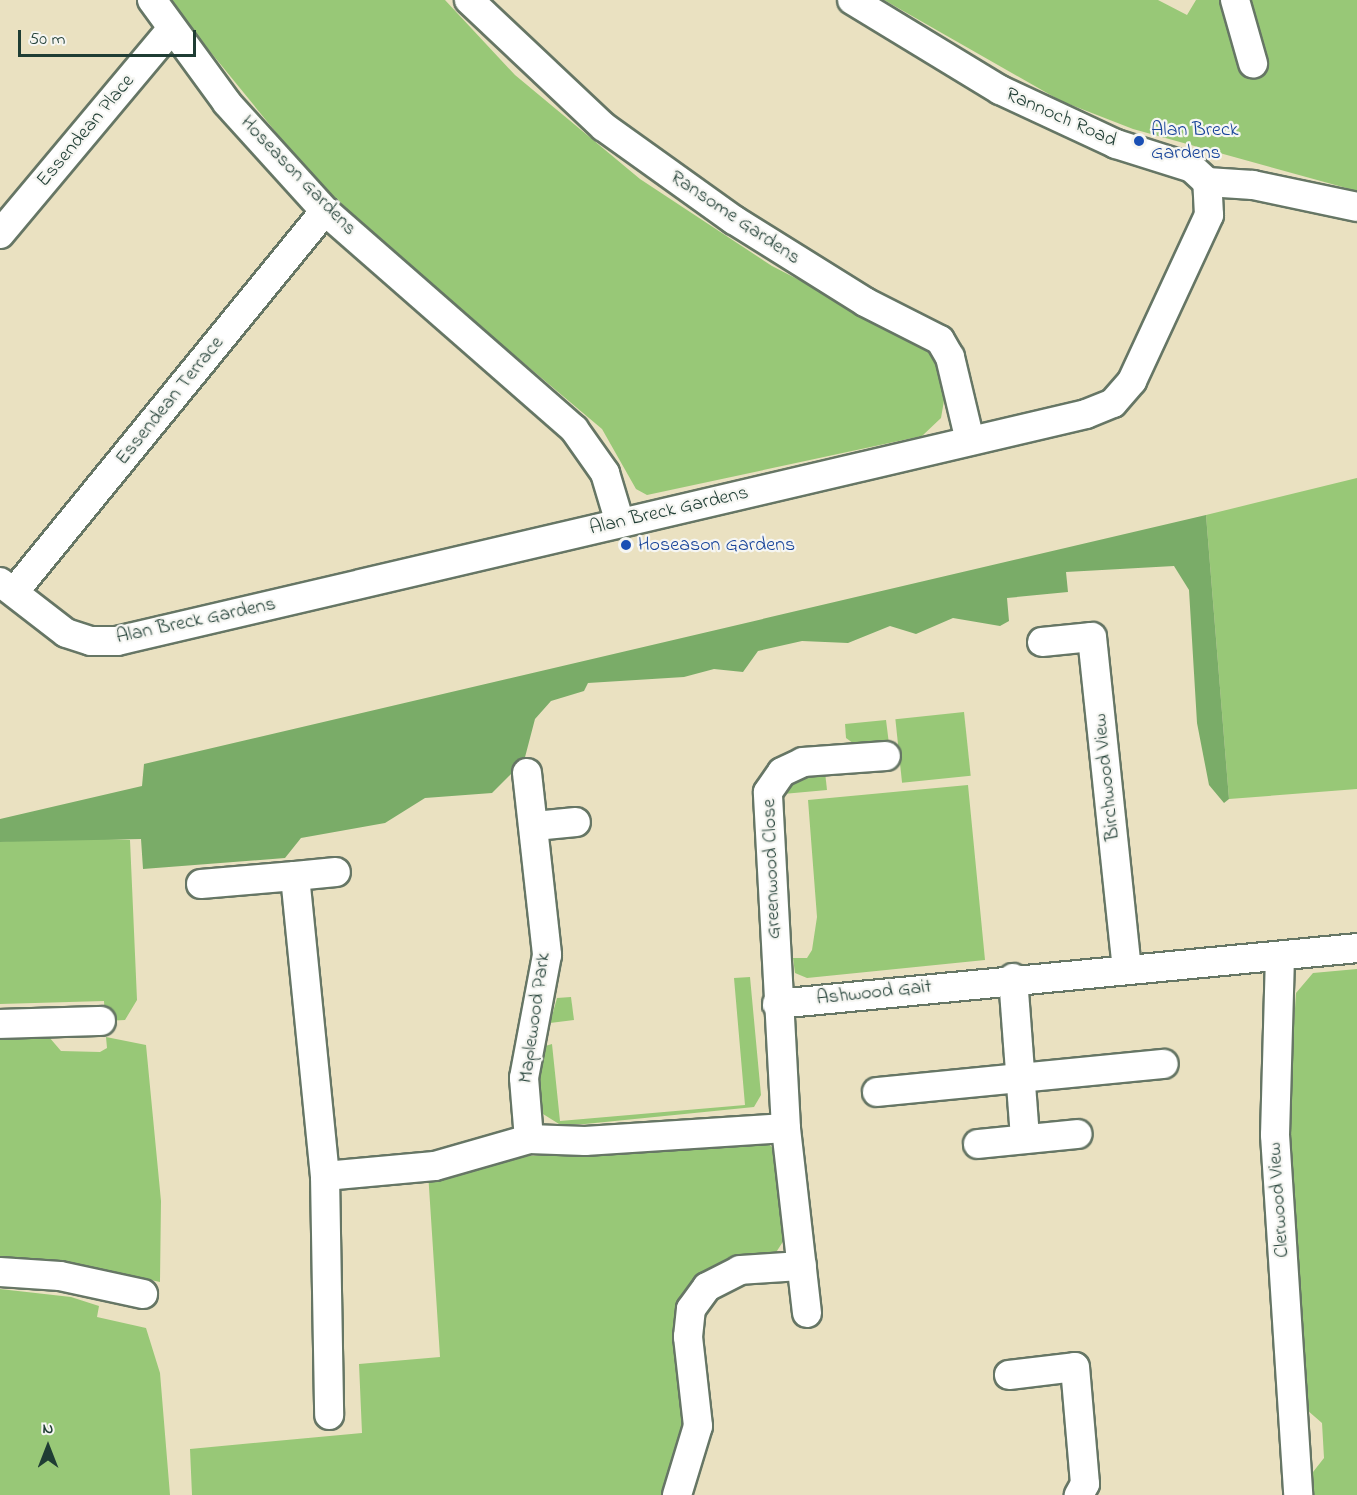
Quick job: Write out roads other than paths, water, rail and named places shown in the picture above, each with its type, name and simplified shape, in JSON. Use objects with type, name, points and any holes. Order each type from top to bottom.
[{"type":"street","name":"Hoseason Gardens","points":[[153,0],[227,103],[325,211],[574,429],[605,473],[620,523]]},
{"type":"street","name":"Ransome Gardens","points":[[469,0],[604,127],[734,220],[865,302],[940,340],[950,357],[970,441]]},
{"type":"street","name":"Rannoch Road","points":[[852,0],[1000,90],[1116,144],[1192,168],[1208,182]]},
{"type":"street","points":[[1235,0],[1253,63]]},
{"type":"street","name":"Essendean Place","points":[[0,234],[172,28]]},
{"type":"street","name":"Alan Breck Gardens","points":[[7,587],[66,633],[91,641],[117,641],[970,441],[1113,403],[1132,381],[1209,215],[1208,182]]},
{"type":"street","points":[[1208,182],[1252,185],[1357,207]]},
{"type":"street","name":"Essendean Terrace","points":[[7,587],[325,211]]},
{"type":"street","name":"Birchwood View","points":[[1042,642],[1092,636],[1127,968]]},
{"type":"street","name":"Greenwood Close","points":[[777,1004],[768,792],[782,772],[803,762],[886,756]]},
{"type":"street","name":"Maplewood Park","points":[[527,773],[547,955],[524,1078],[529,1139]]},
{"type":"street","points":[[534,826],[576,822]]},
{"type":"street","points":[[201,884],[336,872]]},
{"type":"street","points":[[295,876],[325,1176],[329,1415]]},
{"type":"street","name":"Ashwood Gait","points":[[777,1004],[1013,978],[1357,948]]},
{"type":"street","name":"Clerwood View","points":[[1280,956],[1275,1135],[1306,1444],[1298,1495]]},
{"type":"street","points":[[1013,978],[1025,1139]]},
{"type":"street","points":[[777,1004],[786,1128],[807,1313]]},
{"type":"street","points":[[0,1024],[84,1028]]},
{"type":"street","points":[[877,1092],[1164,1064]]},
{"type":"street","points":[[325,1176],[435,1166],[529,1139],[585,1141],[786,1128]]},
{"type":"street","points":[[978,1144],[1078,1134]]},
{"type":"street","points":[[677,1495],[698,1425],[688,1337],[691,1309],[707,1287],[740,1270],[802,1266]]},
{"type":"street","points":[[0,1272],[60,1276],[132,1298]]},
{"type":"street","points":[[1009,1375],[1075,1367],[1085,1484],[1078,1495]]},
{"type":"place","name":"Alan Breck Gardens","points":[[1139,141]]},
{"type":"place","name":"Hoseason Gardens","points":[[626,545]]}]
